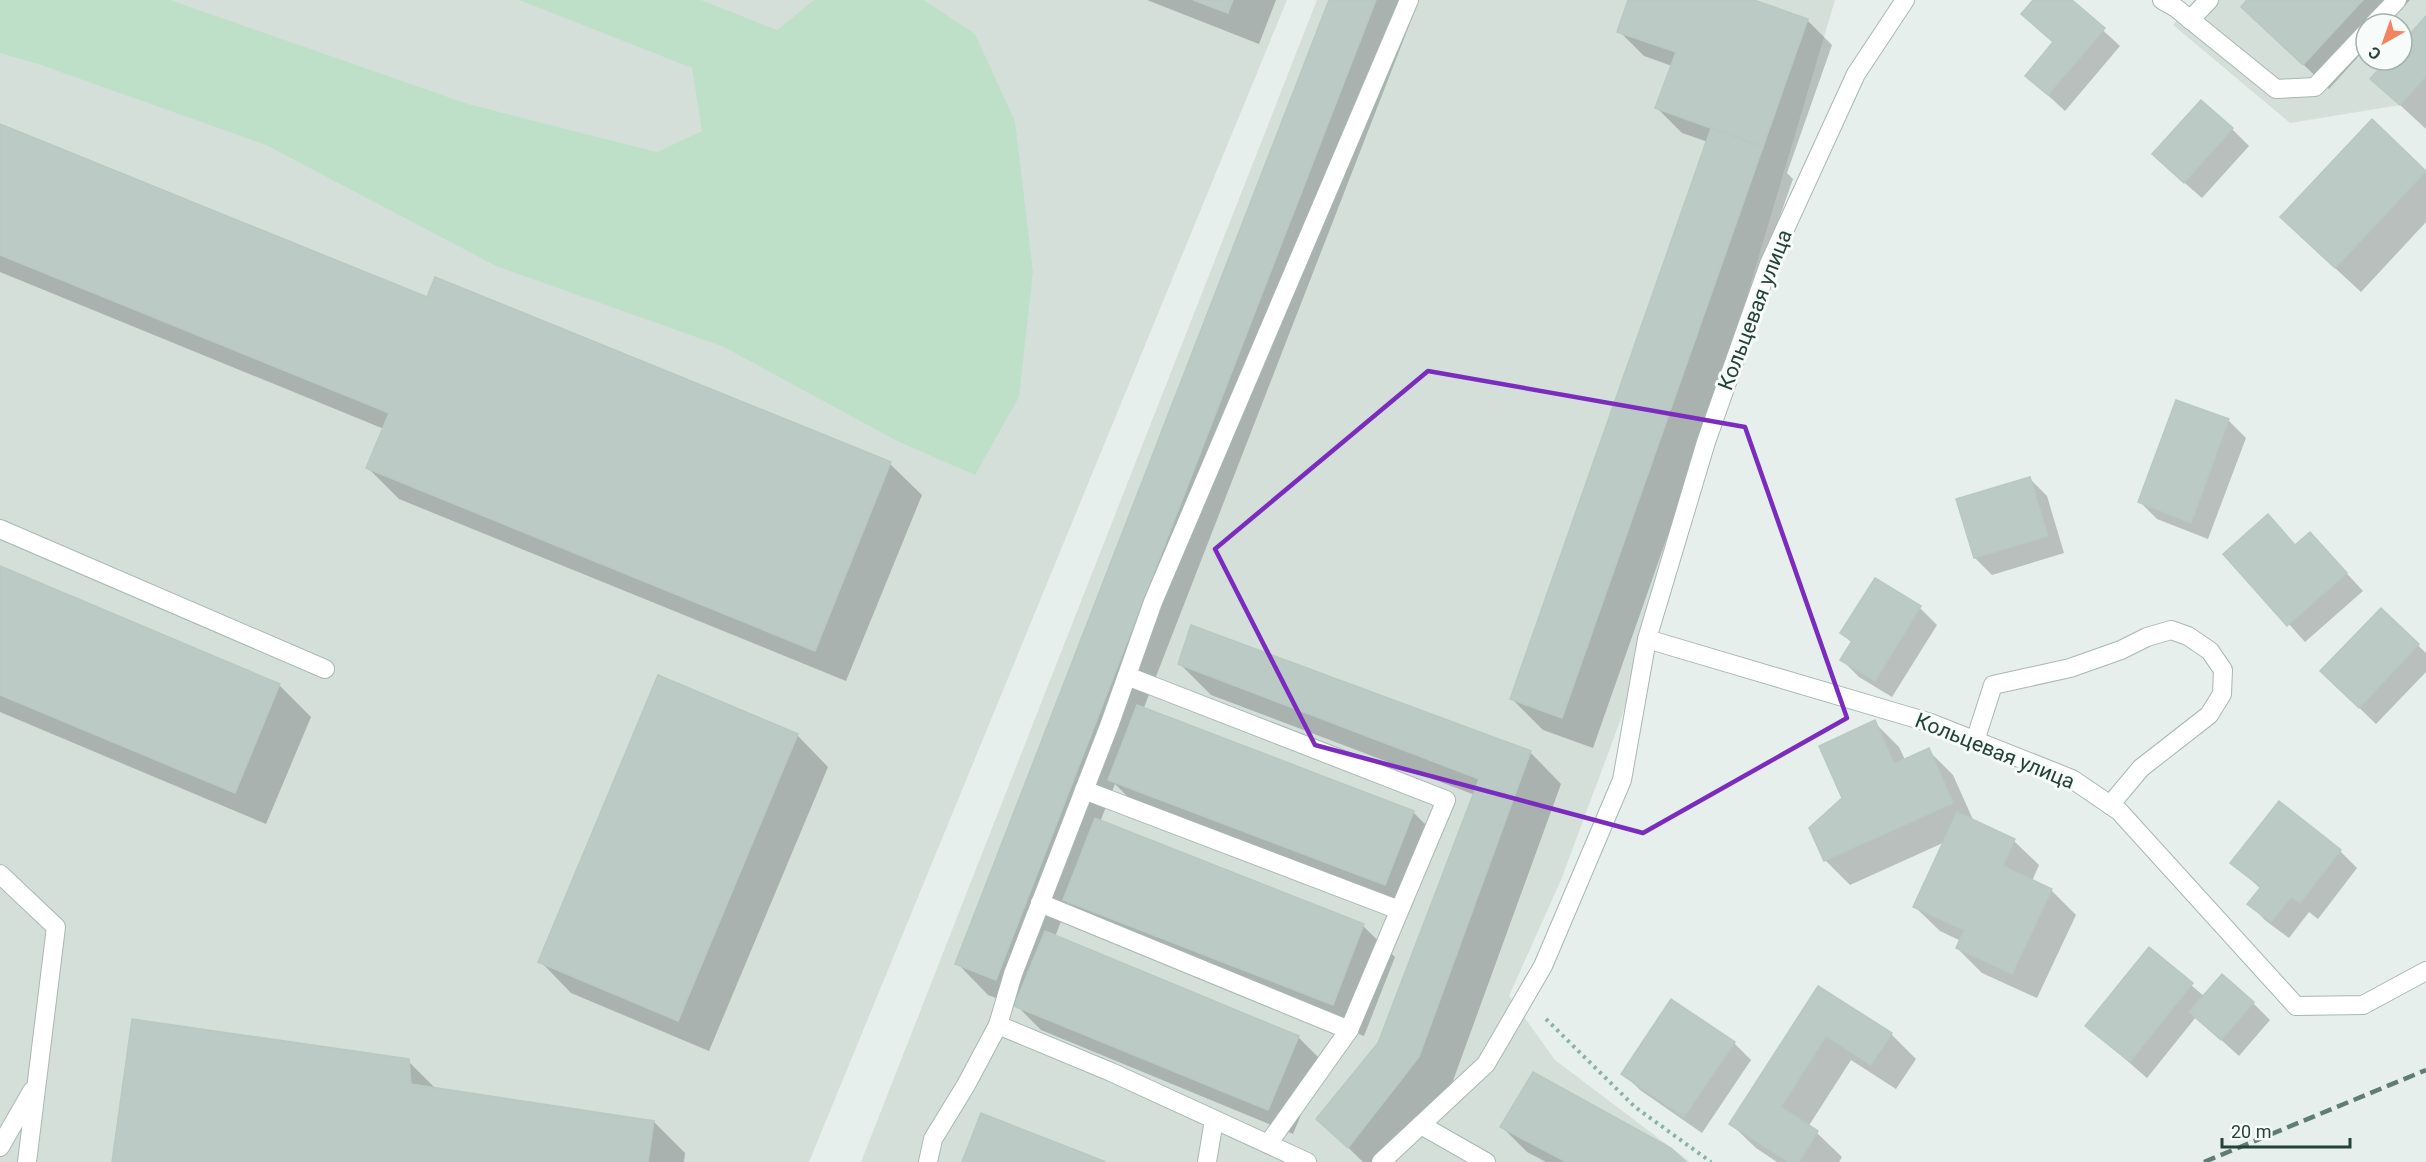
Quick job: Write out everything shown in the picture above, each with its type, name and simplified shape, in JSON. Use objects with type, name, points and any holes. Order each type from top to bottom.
[{"type":"street","points":[[928,1162],[933,1138],[999,1025],[1013,974],[1153,603],[1409,0]]},
{"type":"street","name":"Кольцевая улица","points":[[1381,1162],[1486,1064],[1543,966],[1622,780],[1647,639],[1706,442],[1769,264],[1856,74],[1905,0]]},
{"type":"street","points":[[2162,0],[2276,89],[2315,87],[2354,46]]},
{"type":"street","points":[[2190,20],[2209,0]]},
{"type":"street","points":[[2386,12],[2397,0]]},
{"type":"street","points":[[0,529],[325,669]]},
{"type":"street","points":[[1976,741],[1993,685],[2070,668],[2121,650],[2147,637],[2171,630],[2188,636],[2210,651],[2223,670],[2222,694],[2209,715],[2141,768],[2110,805]]},
{"type":"street","name":"Кольцевая улица","points":[[1647,639],[1931,723],[2072,779],[2119,811],[2296,1006],[2363,1005],[2426,971]]},
{"type":"street","points":[[1127,676],[1446,800],[1349,1030],[1268,1144]]},
{"type":"street","points":[[1084,790],[1399,910]]},
{"type":"street","points":[[0,874],[56,927],[27,1162]]},
{"type":"street","points":[[1040,903],[1349,1030]]},
{"type":"street","points":[[999,1025],[1111,1072],[1306,1162]]},
{"type":"street","points":[[0,1147],[36,1084]]},
{"type":"street","points":[[1207,1162],[1214,1120]]},
{"type":"street","points":[[1421,1125],[1486,1162]]},
{"type":"path","points":[[1525,998],[1635,1107],[1711,1162]]},
{"type":"highlighted area","points":[[1428,371],[1745,427],[1847,718],[1643,833],[1315,745],[1215,549]]},
{"type":"shaded area","points":[[0,0],[1287,0],[809,1162],[0,1162]]},
{"type":"shaded area","points":[[1317,0],[1835,0],[1622,716],[1561,880],[1509,996],[1555,1060],[1690,1162],[861,1162]]},
{"type":"shaded area","points":[[2194,0],[2426,0],[2426,76],[2400,105],[2290,123],[2173,25]]},
{"type":"green space","points":[[0,0],[170,0],[468,104],[657,152],[702,131],[692,68],[519,0],[701,0],[777,30],[814,0],[924,0],[975,34],[1015,121],[1033,272],[1019,397],[975,475],[897,441],[724,347],[496,266],[266,145],[41,65],[0,53]]},
{"type":"building","points":[[1193,0],[1233,0],[1228,13]]},
{"type":"building","points":[[1329,0],[1376,0],[996,980],[955,964]]},
{"type":"building","points":[[1628,0],[1754,0],[1808,19],[1763,147],[1655,108],[1676,52],[1617,32]]},
{"type":"building","points":[[2033,0],[2072,0],[2105,28],[2048,95],[2025,76],[2053,42],[2021,14]]},
{"type":"building","points":[[2247,0],[2363,0],[2303,65],[2241,7]]},
{"type":"building","points":[[2426,16],[2426,76],[2400,105],[2370,79],[2376,72],[2414,72],[2414,30]]},
{"type":"building","points":[[2201,100],[2233,128],[2184,183],[2152,154]]},
{"type":"building","points":[[2372,119],[2426,171],[2335,268],[2280,217]]},
{"type":"building","points":[[0,124],[427,297],[435,277],[891,462],[815,651],[366,468],[389,413],[0,255]]},
{"type":"building","points":[[1711,128],[1763,147],[1562,718],[1510,699]]},
{"type":"building","points":[[2176,400],[2229,419],[2191,523],[2138,502]]},
{"type":"building","points":[[2030,477],[2048,536],[1974,558],[1956,499]]},
{"type":"building","points":[[2268,514],[2295,545],[2310,532],[2347,573],[2287,626],[2223,554]]},
{"type":"building","points":[[0,566],[280,684],[235,793],[0,695]]},
{"type":"building","points":[[1875,578],[1921,606],[1875,681],[1840,660],[1852,641],[1840,633]]},
{"type":"building","points":[[2381,608],[2419,644],[2359,708],[2320,671]]},
{"type":"building","points":[[1191,625],[1531,751],[1419,1057],[1348,1148],[1316,1119],[1378,1043],[1479,779],[1178,664]]},
{"type":"building","points":[[658,675],[798,734],[678,1021],[538,962]]},
{"type":"building","points":[[1137,705],[1414,811],[1385,885],[1108,780]]},
{"type":"building","points":[[1875,720],[1894,764],[1929,748],[1953,803],[1824,861],[1809,828],[1842,798],[1819,746]]},
{"type":"building","points":[[2279,801],[2341,850],[2300,903],[2291,897],[2271,922],[2247,904],[2261,887],[2230,863]]},
{"type":"building","points":[[1957,812],[2015,839],[2003,866],[2052,889],[2012,974],[1956,948],[1964,930],[1913,907]]},
{"type":"building","points":[[1095,818],[1364,924],[1333,1005],[1063,900]]},
{"type":"building","points":[[1045,931],[1299,1036],[1268,1110],[1014,1006]]},
{"type":"building","points":[[2149,947],[2193,983],[2130,1062],[2085,1026]]},
{"type":"building","points":[[2222,974],[2254,1002],[2221,1040],[2189,1012]]},
{"type":"building","points":[[1818,986],[1892,1033],[1871,1065],[1826,1036],[1781,1107],[1818,1131],[1799,1162],[1789,1162],[1729,1124]]},
{"type":"building","points":[[1671,999],[1735,1042],[1684,1117],[1621,1074]]},
{"type":"building","points":[[132,1019],[409,1059],[411,1084],[654,1121],[648,1162],[112,1162]]},
{"type":"building","points":[[1533,1072],[1671,1148],[1686,1162],[1566,1162],[1500,1127]]},
{"type":"building","points":[[981,1113],[1106,1162],[962,1162]]},
{"type":"railway","points":[[2204,1162],[2426,1070]]}]
